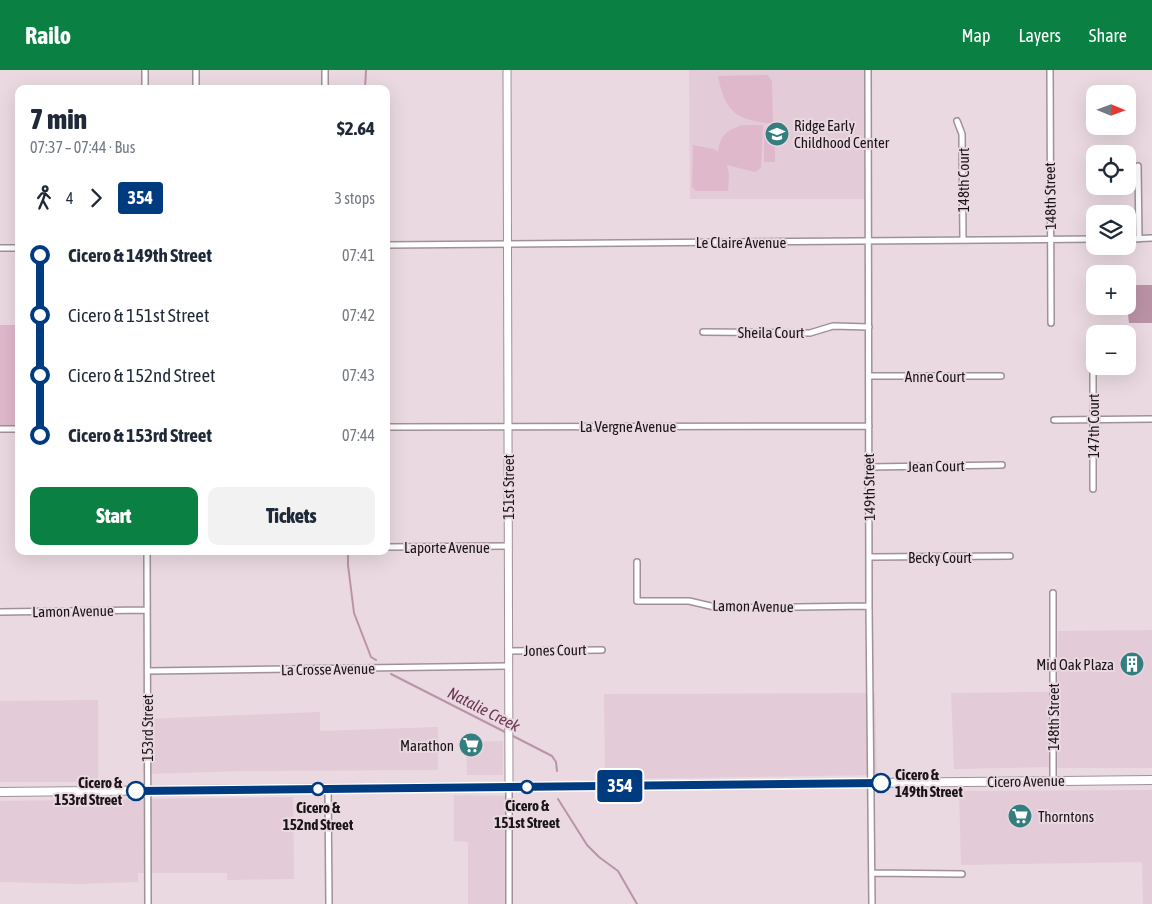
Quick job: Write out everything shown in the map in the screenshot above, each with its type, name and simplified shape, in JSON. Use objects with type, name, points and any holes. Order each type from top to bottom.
[{"type":"main road","name":"Cicero Avenue","points":[[0,792],[1152,780]]},
{"type":"street","points":[[146,70],[146,85]]},
{"type":"street","points":[[196,70],[196,85]]},
{"type":"street","points":[[325,70],[325,85]]},
{"type":"street","name":"151st Street","points":[[506,70],[509,904]]},
{"type":"street","name":"149th Street","points":[[868,70],[869,606],[872,904]]},
{"type":"street","name":"148th Street","points":[[1050,70],[1051,323]]},
{"type":"street","name":"148th Court","points":[[957,121],[962,134],[963,239]]},
{"type":"street","points":[[1138,166],[1139,238]]},
{"type":"street","points":[[1136,238],[1152,238]]},
{"type":"street","name":"Le Claire Avenue","points":[[390,245],[1086,239]]},
{"type":"street","points":[[0,248],[15,248]]},
{"type":"street","name":"Sheila Court","points":[[703,332],[810,333],[833,326],[869,327]]},
{"type":"street","name":"147th Court","points":[[1093,375],[1093,489]]},
{"type":"street","name":"Anne Court","points":[[869,376],[1001,376]]},
{"type":"street","points":[[1054,420],[1152,419]]},
{"type":"street","name":"La Vergne Avenue","points":[[390,427],[869,426]]},
{"type":"street","points":[[0,429],[15,429]]},
{"type":"street","name":"Jean Court","points":[[869,466],[1002,465]]},
{"type":"street","name":"Laporte Avenue","points":[[390,547],[508,546]]},
{"type":"street","name":"153rd Street","points":[[147,555],[148,904]]},
{"type":"street","name":"Becky Court","points":[[870,557],[1010,556]]},
{"type":"street","name":"Lamon Avenue","points":[[636,562],[637,601],[689,601],[719,608],[869,606]]},
{"type":"street","name":"148th Street","points":[[1052,781],[1053,594]]},
{"type":"street","name":"Lamon Avenue","points":[[0,612],[147,610]]},
{"type":"street","name":"Jones Court","points":[[508,651],[602,650]]},
{"type":"street","name":"La Crosse Avenue","points":[[148,671],[508,666]]},
{"type":"street","points":[[328,789],[329,904]]},
{"type":"street","points":[[872,873],[962,874]]},
{"type":"shaded area","name":"Ridge Early Childhood Center","points":[[689,70],[864,70],[865,199],[690,199]]},
{"type":"shaded area","points":[[767,75],[772,81],[773,124],[750,120],[735,112],[724,99],[718,76]]},
{"type":"shaded area","points":[[742,125],[763,125],[761,168],[755,172],[727,165],[729,174],[728,191],[696,191],[692,187],[693,145],[714,149],[718,152],[720,141],[725,134]]},
{"type":"shaded area","points":[[764,129],[775,129],[775,162],[764,162]]},
{"type":"shaded area","points":[[1136,285],[1152,285],[1152,323],[1129,323],[1128,315],[1136,315]]},
{"type":"shaded area","points":[[0,325],[15,325],[15,427],[0,427]]},
{"type":"shaded area","name":"Mid Oak Plaza","points":[[1152,630],[1152,768],[1056,768],[1058,631]]},
{"type":"shaded area","points":[[1050,692],[1050,767],[954,769],[951,693]]},
{"type":"shaded area","points":[[875,693],[877,775],[605,779],[604,694]]},
{"type":"shaded area","points":[[98,700],[98,782],[0,782],[0,701]]},
{"type":"shaded area","points":[[320,712],[320,731],[438,727],[438,770],[244,771],[143,774],[144,719]]},
{"type":"shaded area","points":[[503,741],[503,775],[467,775],[466,742]]},
{"type":"shaded area","points":[[1152,790],[1152,904],[1143,904],[1142,862],[961,865],[959,791]]},
{"type":"shaded area","points":[[454,795],[505,796],[505,904],[468,904],[468,842],[454,841]]},
{"type":"shaded area","points":[[293,797],[294,879],[227,880],[227,873],[138,873],[138,882],[80,884],[0,882],[0,801]]},
{"type":"waterway","name":"Natalie Creek","points":[[365,85],[366,70]]},
{"type":"waterway","name":"Natalie Creek","points":[[348,555],[354,613],[371,657],[376,660]]},
{"type":"waterway","name":"Natalie Creek","points":[[391,674],[507,733]]},
{"type":"waterway","name":"Natalie Creek","points":[[511,735],[552,756],[556,762],[557,771]]},
{"type":"waterway","name":"Natalie Creek","points":[[558,799],[587,845],[618,871],[637,904]]},
{"type":"bus line","name":"354","points":[[136,791],[881,783]]},
{"type":"place","name":"Ridge Early Childhood Center","points":[[777,134]]},
{"type":"place","name":"Mid Oak Plaza","points":[[1132,664]]},
{"type":"place","name":"Marathon","points":[[471,745]]},
{"type":"place","name":"Cicero & 149th Street","points":[[881,783]]},
{"type":"place","name":"Cicero & 151st Street","points":[[527,787]]},
{"type":"place","name":"Cicero & 152nd Street","points":[[318,789]]},
{"type":"place","name":"Cicero & 153rd Street","points":[[136,791]]},
{"type":"place","name":"Thorntons","points":[[1020,816]]}]
